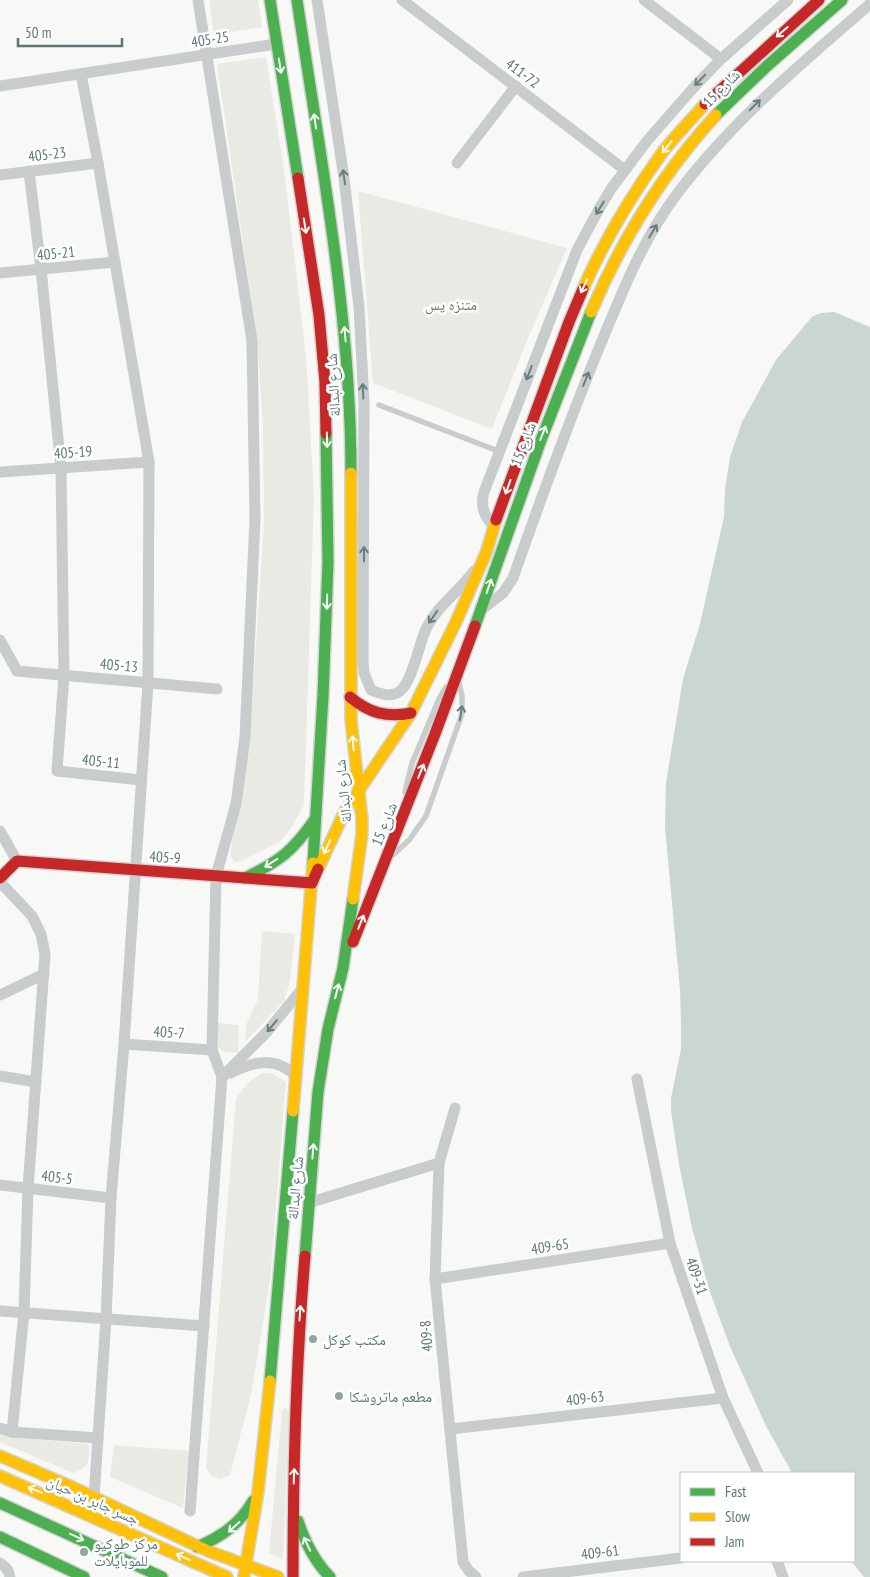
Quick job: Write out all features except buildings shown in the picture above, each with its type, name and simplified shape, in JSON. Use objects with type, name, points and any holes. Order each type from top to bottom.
[{"type":"main road","name":"شارع البدالة","points":[[245,1572],[258,1492],[276,1327],[297,1077],[316,818],[328,562],[325,382],[319,314],[270,0]]},
{"type":"main road","name":"شارع البدالة","points":[[293,1577],[293,1506],[299,1330],[308,1203],[322,1061],[343,968],[362,834],[362,804],[353,743],[350,697],[351,438],[347,358],[338,278],[297,0]]},
{"type":"main road","name":"شارع 15","points":[[312,883],[333,834],[359,789],[411,713],[427,684],[464,604],[486,553],[516,462],[581,292],[609,236],[663,152],[710,98],[819,0]]},
{"type":"main road","name":"شارع 15","points":[[343,968],[457,677],[530,468],[598,294],[628,236],[656,188],[690,144],[726,103],[842,0]]},
{"type":"main road","points":[[516,462],[530,468]]},
{"type":"main road","points":[[464,604],[480,610]]},
{"type":"main road","points":[[350,697],[368,711],[378,714],[400,716],[411,713]]},
{"type":"main road","points":[[245,878],[261,870],[290,850],[302,839],[316,818]]},
{"type":"main road","points":[[0,878],[17,861]]},
{"type":"main road","name":"405-9","points":[[17,861],[312,883]]},
{"type":"main road","points":[[0,1456],[94,1497],[245,1572],[278,1577]]},
{"type":"main road","name":"جسر جابر بن حيان","points":[[0,1476],[227,1577]]},
{"type":"main road","points":[[197,1547],[213,1541],[228,1532],[240,1521],[258,1492]]},
{"type":"main road","points":[[0,1503],[162,1577]]},
{"type":"main road","points":[[293,1506],[306,1544],[315,1560],[330,1577]]},
{"type":"main road","points":[[0,1537],[84,1577]]},
{"type":"street","points":[[190,1511],[222,1077],[212,1050],[216,876],[236,804],[245,737],[255,519],[252,341],[198,0]]},
{"type":"street","points":[[317,0],[344,178],[359,307],[364,404],[363,661],[364,673],[371,690],[387,695],[395,694],[405,687],[426,628],[445,602],[470,576],[486,553]]},
{"type":"street","name":"411-72","points":[[402,0],[625,170]]},
{"type":"street","points":[[644,0],[721,60]]},
{"type":"street","points":[[494,526],[486,516],[482,498],[498,451],[577,250],[599,209],[625,170],[671,113],[721,60],[788,0]]},
{"type":"street","points":[[480,610],[496,600],[513,578],[565,431],[624,286],[662,216],[687,181],[741,120],[785,77],[870,4]]},
{"type":"street","name":"405-25","points":[[0,86],[276,44]]},
{"type":"street","points":[[81,74],[149,462],[148,683],[124,1044],[111,1198],[106,1319],[94,1497]]},
{"type":"street","points":[[457,163],[516,86]]},
{"type":"street","name":"405-23","points":[[0,175],[98,163]]},
{"type":"street","points":[[29,171],[61,468],[64,675]]},
{"type":"street","name":"405-21","points":[[0,274],[115,262]]},
{"type":"street","name":"405-19","points":[[0,472],[149,462]]},
{"type":"street","points":[[510,525],[529,531]]},
{"type":"street","name":"405-13","points":[[0,640],[18,671],[217,689]]},
{"type":"street","name":"405-11","points":[[64,675],[57,771],[141,780]]},
{"type":"street","points":[[0,832],[17,861]]},
{"type":"street","points":[[0,882],[32,916],[41,934],[44,954],[28,1189],[24,1312],[12,1432]]},
{"type":"street","points":[[0,995],[44,974]]},
{"type":"street","points":[[222,1077],[265,1034],[303,988]]},
{"type":"street","name":"405-7","points":[[124,1044],[212,1050]]},
{"type":"street","points":[[222,1077],[243,1067],[264,1062],[288,1068],[297,1077]]},
{"type":"street","points":[[0,1076],[36,1082]]},
{"type":"street","name":"409-31","points":[[637,1079],[670,1243],[723,1398],[758,1472]]},
{"type":"street","name":"409-8","points":[[455,1108],[439,1163],[435,1279],[463,1562],[469,1572],[476,1577]]},
{"type":"street","points":[[308,1203],[439,1163]]},
{"type":"street","name":"405-5","points":[[0,1185],[111,1198]]},
{"type":"street","name":"409-65","points":[[435,1279],[670,1243]]},
{"type":"street","points":[[0,1311],[204,1326]]},
{"type":"street","name":"409-63","points":[[450,1429],[723,1398]]},
{"type":"street","points":[[0,1428],[12,1432],[98,1438]]},
{"type":"street","name":"409-61","points":[[523,1577],[680,1558]]},
{"type":"street","points":[[777,1562],[783,1577]]},
{"type":"street","points":[[0,1563],[9,1572],[10,1577]]},
{"type":"lane","points":[[378,405],[498,451]]},
{"type":"lane","points":[[385,862],[410,839],[426,816],[462,714],[462,696],[457,677]]},
{"type":"green space","points":[[209,0],[258,0],[262,27],[214,35]]},
{"type":"green space","points":[[266,57],[284,169],[306,356],[314,495],[304,805],[292,827],[281,841],[241,861],[234,862],[230,855],[251,720],[264,522],[263,428],[257,340],[217,64]]},
{"type":"green space","name":"متنزه يس","points":[[358,191],[567,248],[492,429],[373,383]]},
{"type":"green space","points":[[262,931],[295,934],[290,981],[284,1001],[245,1042],[246,1025],[258,999]]},
{"type":"green space","points":[[217,1023],[239,1025],[238,1053],[224,1052],[216,1045]]},
{"type":"green space","points":[[263,1073],[271,1073],[286,1082],[270,1281],[251,1395],[230,1475],[220,1479],[211,1476],[206,1468],[236,1099],[254,1078]]},
{"type":"green space","points":[[285,1407],[289,1412],[283,1560],[269,1553],[282,1411]]},
{"type":"green space","points":[[0,1431],[19,1438],[89,1444],[88,1463],[79,1471],[73,1473],[0,1442]]},
{"type":"green space","points":[[114,1445],[189,1451],[183,1508],[110,1477]]},
{"type":"shaded area","points":[[834,312],[870,327],[870,1577],[864,1577],[852,1562],[855,1562],[855,1472],[791,1472],[766,1426],[729,1344],[709,1289],[692,1228],[671,1111],[671,1098],[681,1049],[681,1023],[680,990],[665,827],[666,783],[683,679],[700,624],[724,517],[725,490],[730,457],[742,422],[776,360],[813,316]]},
{"type":"traffic: fast","points":[[270,0],[298,178]]},
{"type":"traffic: fast","points":[[297,0],[333,236],[340,295],[350,413],[351,473]]},
{"type":"traffic: fast","points":[[716,115],[767,66],[842,0]]},
{"type":"traffic: fast","points":[[475,626],[541,440],[591,312]]},
{"type":"traffic: fast","points":[[313,863],[323,696],[328,562],[326,433]]},
{"type":"traffic: fast","points":[[245,878],[268,866],[285,854],[300,839],[315,819]]},
{"type":"traffic: fast","points":[[305,1256],[318,1092],[328,1029],[343,968],[353,899]]},
{"type":"traffic: fast","points":[[270,1381],[293,1111]]},
{"type":"traffic: fast","points":[[197,1547],[229,1529],[253,1501]]},
{"type":"traffic: fast","points":[[0,1503],[162,1577]]},
{"type":"traffic: fast","points":[[298,1521],[311,1551],[330,1577]]},
{"type":"traffic: fast","points":[[0,1537],[84,1577]]},
{"type":"traffic: slow","points":[[583,289],[609,236],[640,186],[662,153],[705,104]]},
{"type":"traffic: slow","points":[[591,312],[616,259],[645,208],[678,160],[716,115]]},
{"type":"traffic: slow","points":[[351,473],[351,720],[362,819],[362,834],[353,899]]},
{"type":"traffic: slow","points":[[318,869],[345,811],[411,713],[456,622],[486,553],[496,520]]},
{"type":"traffic: slow","points":[[293,1111],[313,863]]},
{"type":"traffic: slow","points":[[244,1576],[258,1492],[270,1381]]},
{"type":"traffic: slow","points":[[0,1456],[72,1487],[208,1551],[278,1577]]},
{"type":"traffic: slow","points":[[0,1476],[227,1577]]},
{"type":"traffic: jam","points":[[705,104],[819,0]]},
{"type":"traffic: jam","points":[[298,178],[319,315],[325,382],[326,433]]},
{"type":"traffic: jam","points":[[496,520],[583,289]]},
{"type":"traffic: jam","points":[[353,942],[435,734],[475,626]]},
{"type":"traffic: jam","points":[[350,697],[364,707],[379,713],[394,715],[411,713]]},
{"type":"traffic: jam","points":[[0,878],[17,861],[312,883],[318,869]]},
{"type":"traffic: jam","points":[[293,1577],[296,1416],[305,1256]]},
{"type":"place","name":"مكتب كوكل","points":[[313,1339]]},
{"type":"place","name":"مطعم ماتروشكا","points":[[339,1396]]},
{"type":"place","name":"مركز طوكيو للموبايلات","points":[[84,1552]]}]
